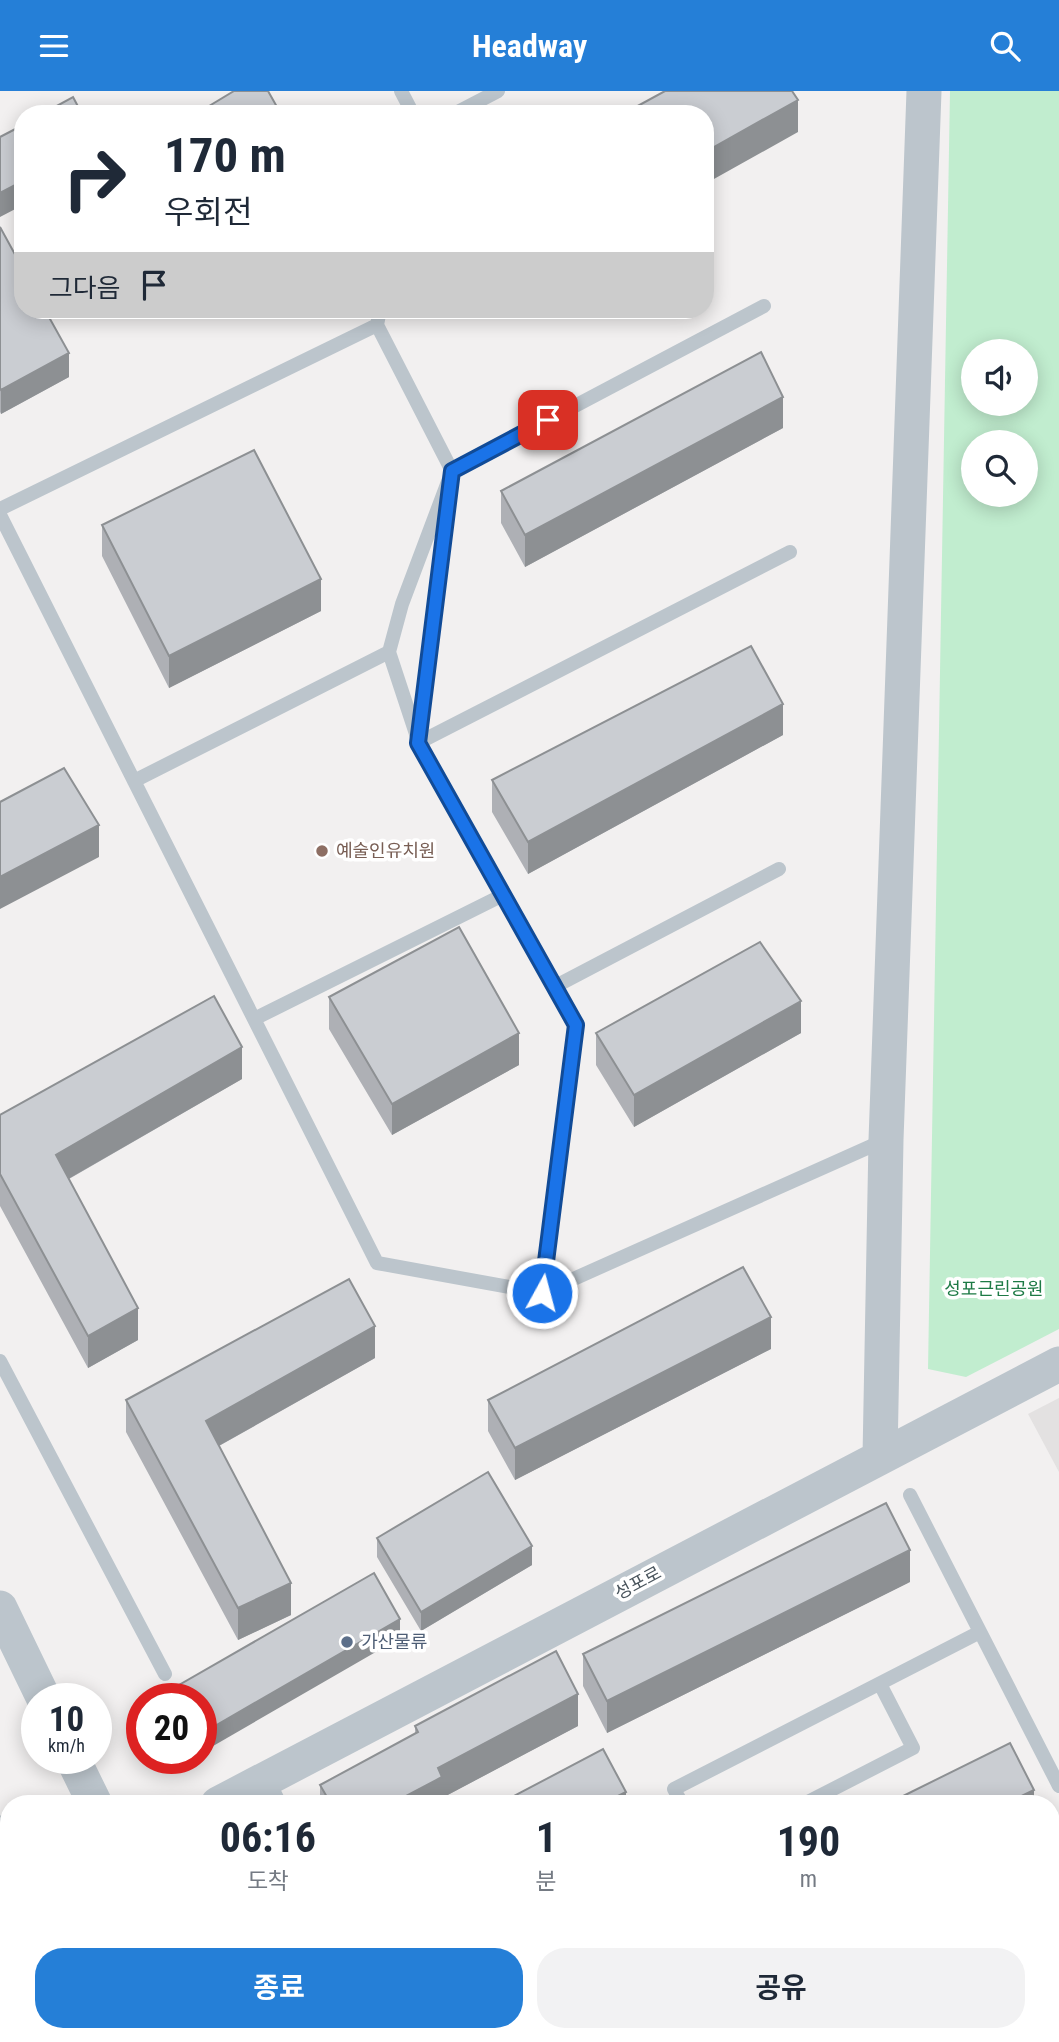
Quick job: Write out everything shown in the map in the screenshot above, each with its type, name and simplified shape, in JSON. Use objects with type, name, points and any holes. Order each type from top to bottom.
[{"type":"street","points":[[880,1457],[886,1140],[925,91]]},
{"type":"street","name":"성포로","points":[[273,1791],[880,1457],[1059,1364]]},
{"type":"street","points":[[4,1624],[35,1683]]},
{"type":"street","points":[[80,1774],[91,1795]]},
{"type":"lane","points":[[471,105],[498,91]]},
{"type":"lane","points":[[542,1293],[576,1025],[419,743],[389,652],[402,604],[452,471],[764,306]]},
{"type":"lane","points":[[378,319],[377,325],[452,471],[419,743]]},
{"type":"lane","points":[[0,509],[377,325]]},
{"type":"lane","points":[[0,515],[377,1263],[542,1293],[886,1140]]},
{"type":"lane","points":[[419,743],[790,552]]},
{"type":"lane","points":[[134,781],[389,652]]},
{"type":"lane","points":[[554,987],[779,869]]},
{"type":"lane","points":[[254,1019],[503,895]]},
{"type":"lane","points":[[0,1361],[165,1674]]},
{"type":"lane","points":[[910,1495],[1059,1786]]},
{"type":"lane","points":[[677,1795],[674,1789],[981,1632]]},
{"type":"lane","points":[[822,1795],[913,1748],[880,1684]]},
{"type":"shaded area","points":[[1059,1398],[1059,1472],[1028,1414]]},
{"type":"green space","name":"성포근린공원","points":[[950,91],[1059,91],[1059,1329],[966,1377],[928,1369]]},
{"type":"building","points":[[234,91],[268,91],[276,105],[211,105]]},
{"type":"building","points":[[665,91],[792,91],[798,100],[714,147],[714,105],[639,105]]},
{"type":"building","points":[[73,97],[77,105],[58,105]]},
{"type":"building","points":[[14,130],[14,186],[0,193],[0,137]]},
{"type":"building","points":[[0,227],[14,253],[14,319],[50,319],[69,353],[1,390]]},
{"type":"building","points":[[761,352],[783,397],[525,535],[501,491]]},
{"type":"building","points":[[254,450],[321,579],[169,656],[102,525]]},
{"type":"building","points":[[751,646],[783,704],[528,842],[492,780]]},
{"type":"building","points":[[64,768],[99,825],[0,877],[0,802]]},
{"type":"building","points":[[459,927],[519,1033],[392,1104],[329,997]]},
{"type":"building","points":[[760,942],[801,1001],[634,1095],[596,1033]]},
{"type":"building","points":[[214,996],[242,1047],[56,1155],[138,1308],[88,1336],[0,1174],[0,1115]]},
{"type":"building","points":[[743,1267],[771,1317],[515,1448],[488,1400]]},
{"type":"building","points":[[349,1279],[375,1326],[206,1421],[291,1583],[238,1608],[126,1400]]},
{"type":"building","points":[[488,1472],[532,1546],[421,1612],[377,1538]]},
{"type":"building","points":[[886,1503],[910,1550],[607,1701],[583,1654]]},
{"type":"building","points":[[374,1573],[400,1619],[217,1725],[217,1683],[182,1683]]},
{"type":"building","points":[[556,1651],[578,1694],[438,1768],[442,1777],[408,1795],[326,1795],[320,1785],[418,1732],[415,1726]]},
{"type":"building","points":[[1010,1743],[1034,1790],[1024,1795],[905,1795]]},
{"type":"building","points":[[603,1749],[626,1792],[620,1795],[516,1795]]},
{"type":"place","name":"예술인유치원","points":[[322,851]]},
{"type":"place","name":"가산물류","points":[[347,1642]]},
{"type":"route","points":[[542,1293],[576,1025],[418,743],[452,471],[548,420]]}]
